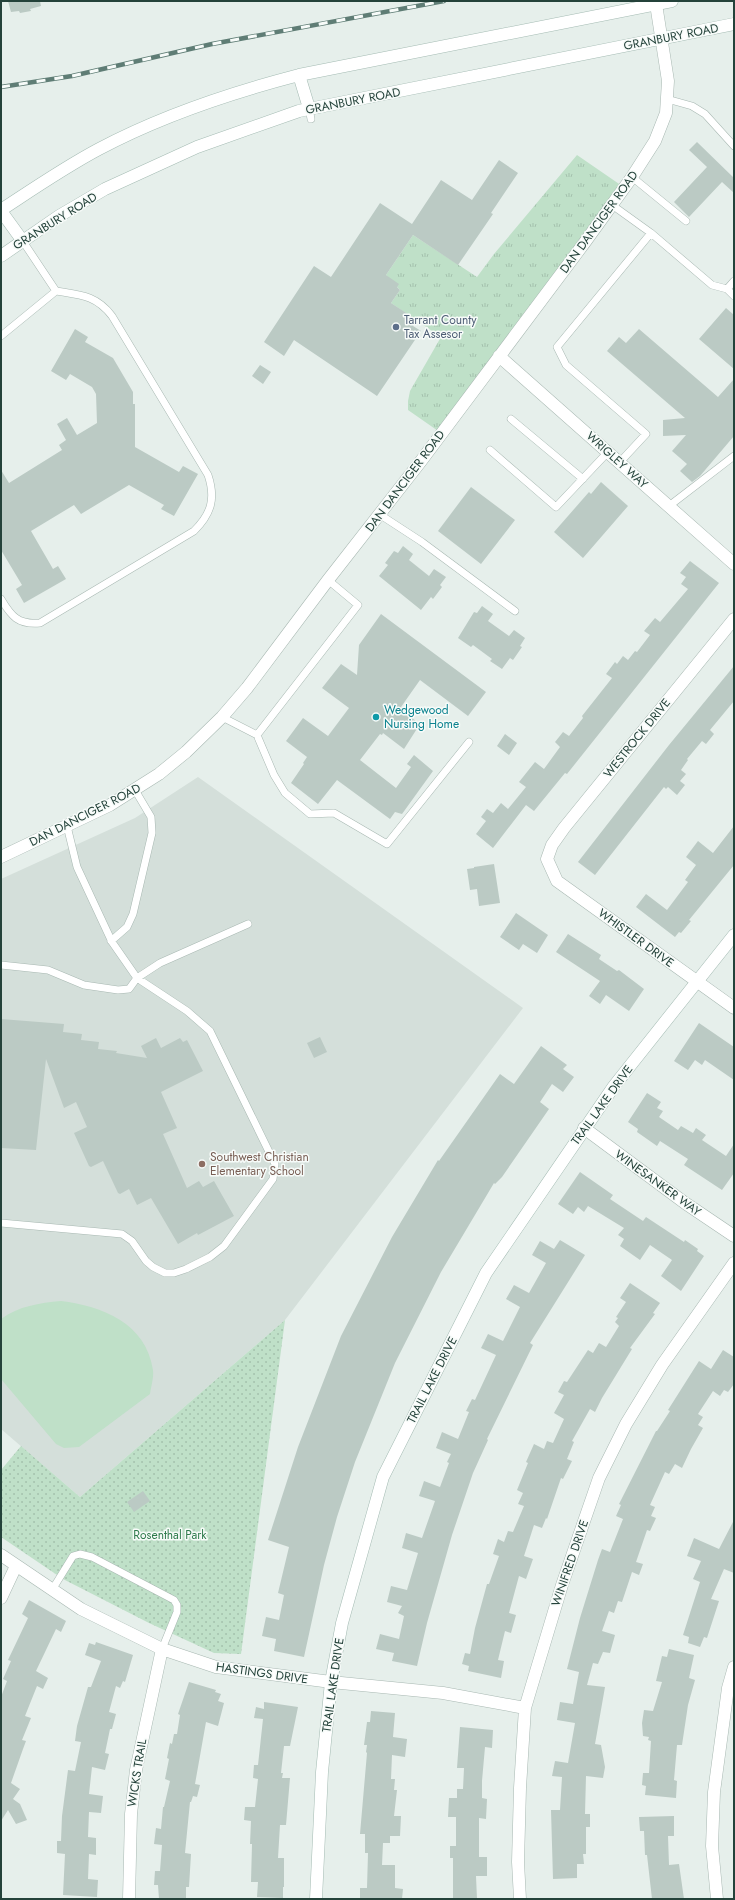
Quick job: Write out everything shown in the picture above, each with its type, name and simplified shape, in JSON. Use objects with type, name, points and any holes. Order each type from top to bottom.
[{"type":"street","points":[[22,240],[1,211],[53,176],[93,153],[149,126],[198,105],[244,90],[299,75],[672,1]]},
{"type":"street","name":"DAN DANCIGER ROAD","points":[[1,857],[67,826],[136,790],[186,752],[222,717],[247,688],[328,580],[380,514],[612,205],[656,141],[666,113],[668,81],[663,38],[656,4]]},
{"type":"street","name":"GRANBURY ROAD","points":[[1,256],[22,240],[59,216],[105,189],[197,147],[310,114],[395,93],[734,24]]},
{"type":"street","points":[[299,75],[310,114]]},
{"type":"street","name":"WRIGLEY WAY","points":[[499,356],[734,564]]},
{"type":"street","name":"WESTROCK DRIVE","points":[[547,860],[552,845],[564,828],[734,619]]},
{"type":"street","name":"WHISTLER DRIVE","points":[[547,860],[557,881],[734,1008]]},
{"type":"street","name":"TRAIL LAKE DRIVE","points":[[316,1899],[322,1772],[331,1682],[342,1623],[383,1477],[486,1273],[614,1086],[734,936]]},
{"type":"street","name":"WINESANKER WAY","points":[[584,1128],[685,1203],[734,1236]]},
{"type":"street","name":"WINIFRED DRIVE","points":[[520,1899],[518,1862],[520,1788],[525,1708],[562,1585],[600,1478],[626,1424],[662,1365],[734,1263]]},
{"type":"street","name":"HASTINGS DRIVE","points":[[1,1556],[81,1609],[162,1649],[216,1668],[331,1682],[443,1693],[525,1708]]},
{"type":"street","points":[[1,1598],[16,1566]]},
{"type":"street","name":"WICKS TRAIL","points":[[129,1899],[131,1814],[136,1770],[162,1649]]},
{"type":"street","points":[[717,1899],[712,1846],[714,1792],[728,1688],[734,1667]]},
{"type":"lane","points":[[667,99],[692,106],[705,114],[734,146]]},
{"type":"lane","points":[[632,177],[686,221]]},
{"type":"lane","points":[[612,205],[651,233],[712,285],[727,289],[734,296]]},
{"type":"lane","points":[[620,462],[646,434],[566,365],[557,347],[651,233]]},
{"type":"lane","points":[[1,598],[10,614],[24,622],[40,623],[194,531],[205,520],[212,496],[208,475],[112,316],[105,307],[96,300],[56,291],[22,240]]},
{"type":"lane","points":[[727,289],[734,281]]},
{"type":"lane","points":[[1,336],[56,291]]},
{"type":"lane","points":[[511,418],[582,479]]},
{"type":"lane","points":[[490,450],[556,507],[608,452]]},
{"type":"lane","points":[[669,506],[734,456]]},
{"type":"lane","points":[[380,514],[422,542],[515,611]]},
{"type":"lane","points":[[257,735],[358,605],[328,580]]},
{"type":"lane","points":[[222,717],[257,735],[274,775],[285,793],[310,814],[334,813],[387,844],[469,742]]},
{"type":"lane","points":[[111,941],[127,927],[133,914],[152,833],[151,816],[136,790]]},
{"type":"lane","points":[[1,1223],[122,1234],[132,1241],[146,1261],[154,1267],[164,1273],[174,1273],[210,1257],[224,1246],[274,1179],[275,1164],[210,1031],[187,1011],[136,978],[111,941],[77,867],[67,826]]},
{"type":"lane","points":[[1,965],[48,970],[84,985],[118,990],[129,989],[136,978],[160,963],[248,924]]},
{"type":"lane","points":[[52,1590],[73,1556],[80,1554],[92,1557],[174,1600],[177,1605],[177,1612],[162,1649]]},
{"type":"shaded area","name":"Southwest Christian Elementary School","points":[[198,777],[523,1008],[285,1320],[80,1497],[1,1429],[1,879],[135,818]]},
{"type":"green space","points":[[577,155],[625,188],[441,433],[408,410],[408,401],[410,391],[441,337],[391,303],[400,290],[386,275],[413,235],[477,277],[494,254]]},
{"type":"green space","points":[[61,1301],[92,1307],[120,1320],[132,1329],[141,1340],[149,1354],[153,1370],[150,1394],[79,1447],[64,1448],[56,1444],[1,1379],[1,1319],[22,1308]]},
{"type":"green space","name":"Rosenthal Park","points":[[285,1320],[241,1654],[214,1653],[149,1623],[63,1579],[1,1537],[1,1470],[21,1446],[80,1497]]},
{"type":"building","points":[[8,1],[40,1],[41,6],[30,9],[31,11],[20,13],[19,11],[11,12]]},
{"type":"building","points":[[697,142],[734,178],[734,193],[722,182],[689,217],[674,202],[707,167],[689,150]]},
{"type":"building","points":[[499,160],[518,173],[491,213],[493,214],[458,265],[413,235],[386,275],[399,284],[397,287],[400,290],[391,303],[417,320],[413,326],[421,331],[377,396],[294,340],[284,356],[264,342],[314,266],[331,277],[380,203],[412,224],[441,180],[472,200]]},
{"type":"building","points":[[726,308],[734,315],[734,369],[699,339]]},
{"type":"building","points":[[75,329],[88,337],[85,342],[113,358],[133,392],[133,404],[135,404],[135,447],[179,472],[183,466],[198,474],[174,516],[161,509],[164,505],[129,485],[81,514],[74,505],[31,531],[53,569],[58,566],[66,579],[24,603],[16,589],[22,585],[1,550],[1,470],[9,483],[62,450],[59,445],[66,440],[57,424],[67,418],[77,435],[97,423],[96,394],[92,387],[70,374],[66,380],[51,371]]},
{"type":"building","points":[[639,329],[718,397],[734,379],[734,436],[700,476],[692,482],[680,471],[687,464],[672,451],[686,435],[663,436],[663,420],[685,418],[607,351],[619,337],[626,343]]},
{"type":"building","points":[[260,365],[271,372],[263,384],[252,376]]},
{"type":"building","points":[[601,482],[628,506],[583,558],[554,532],[589,492],[591,494]]},
{"type":"building","points":[[471,487],[515,520],[481,564],[438,531]]},
{"type":"building","points":[[403,546],[413,554],[409,560],[429,576],[434,569],[446,577],[440,585],[442,587],[433,599],[431,597],[421,610],[379,576],[388,565],[385,563],[394,551],[398,553]]},
{"type":"building","points":[[690,561],[719,583],[567,774],[565,773],[534,811],[526,805],[493,848],[476,834],[486,821],[481,817],[487,809],[493,813],[501,803],[508,809],[526,787],[519,782],[535,762],[544,769],[560,747],[555,742],[563,732],[569,736],[583,718],[582,716],[612,678],[606,674],[615,662],[617,664],[623,656],[628,660],[635,651],[637,652],[650,635],[644,631],[655,618],[660,622],[688,589],[681,584],[686,577],[680,573]]},
{"type":"building","points":[[482,606],[493,614],[488,621],[509,636],[514,630],[525,638],[520,646],[522,647],[513,660],[510,658],[502,669],[490,661],[492,659],[473,645],[471,647],[458,638],[474,612],[477,613]]},
{"type":"building","name":"Wedgewood Nursing Home","points":[[381,614],[486,692],[468,716],[420,680],[401,707],[401,710],[420,724],[404,749],[383,733],[382,735],[380,734],[360,760],[396,788],[411,767],[407,764],[414,755],[433,771],[402,814],[395,812],[390,819],[337,780],[318,804],[291,783],[307,757],[286,741],[303,718],[328,736],[349,708],[322,688],[341,664],[357,675],[359,645]]},
{"type":"building","points":[[734,666],[734,701],[710,730],[714,734],[706,744],[702,741],[687,759],[688,760],[681,770],[686,774],[680,781],[685,785],[677,795],[668,787],[666,789],[664,787],[595,875],[578,862],[669,745]]},
{"type":"building","points":[[505,734],[517,743],[509,755],[497,746]]},
{"type":"building","points":[[734,826],[734,865],[689,920],[691,921],[681,933],[679,932],[675,937],[636,907],[646,894],[667,910],[688,882],[685,880],[696,865],[686,857],[698,841],[713,853]]},
{"type":"building","points":[[494,864],[500,903],[479,906],[477,889],[470,890],[467,869]]},
{"type":"building","points":[[516,913],[548,935],[537,953],[523,944],[519,950],[500,937]]},
{"type":"building","points":[[568,934],[601,955],[599,959],[617,971],[619,970],[644,989],[629,1011],[606,995],[600,1004],[589,996],[600,981],[556,952]]},
{"type":"building","points":[[1,1019],[64,1024],[63,1032],[82,1034],[81,1040],[99,1042],[98,1049],[117,1051],[116,1053],[147,1058],[141,1046],[156,1038],[161,1048],[180,1038],[183,1042],[187,1040],[203,1071],[161,1092],[177,1128],[163,1134],[187,1188],[199,1181],[203,1187],[214,1181],[234,1216],[198,1235],[197,1233],[178,1244],[151,1198],[137,1205],[129,1189],[120,1194],[118,1193],[103,1161],[91,1167],[89,1166],[74,1133],[87,1127],[76,1102],[64,1108],[46,1059],[36,1150],[1,1148]]},
{"type":"building","points":[[699,1023],[734,1047],[734,1080],[705,1060],[702,1065],[695,1060],[688,1070],[674,1061]]},
{"type":"building","points":[[320,1037],[327,1052],[314,1058],[307,1043]]},
{"type":"building","points":[[541,1046],[567,1065],[563,1069],[574,1077],[563,1092],[552,1084],[540,1102],[549,1109],[502,1177],[495,1184],[494,1183],[441,1272],[395,1363],[355,1462],[337,1517],[324,1565],[304,1657],[274,1651],[276,1639],[262,1636],[266,1617],[279,1620],[284,1595],[278,1593],[289,1547],[268,1540],[298,1447],[341,1336],[392,1237],[438,1160],[439,1161],[500,1074],[514,1084]]},
{"type":"building","points":[[647,1093],[661,1102],[657,1108],[663,1111],[659,1117],[678,1130],[681,1126],[693,1133],[696,1128],[706,1135],[702,1140],[726,1156],[734,1144],[734,1173],[722,1190],[684,1165],[688,1159],[660,1141],[657,1146],[637,1132],[638,1129],[628,1122]]},
{"type":"building","points":[[580,1172],[613,1195],[610,1199],[643,1221],[646,1217],[684,1242],[685,1240],[698,1249],[697,1251],[704,1256],[681,1291],[661,1276],[672,1260],[650,1245],[640,1260],[620,1246],[624,1239],[618,1235],[624,1228],[588,1206],[584,1212],[578,1207],[573,1214],[558,1204]]},
{"type":"building","points":[[560,1240],[585,1255],[530,1343],[533,1345],[487,1439],[488,1440],[473,1473],[452,1535],[427,1623],[417,1666],[392,1661],[394,1653],[376,1649],[380,1634],[399,1639],[404,1616],[398,1613],[402,1606],[387,1602],[391,1586],[407,1590],[418,1553],[402,1548],[406,1533],[422,1538],[435,1501],[419,1496],[424,1481],[440,1487],[449,1463],[447,1462],[451,1454],[436,1448],[442,1432],[458,1439],[469,1412],[466,1411],[472,1399],[475,1400],[496,1355],[481,1348],[488,1334],[503,1341],[520,1307],[506,1299],[514,1285],[529,1293],[546,1263],[532,1255],[540,1241],[554,1249]]},
{"type":"building","points":[[630,1283],[660,1303],[653,1313],[655,1314],[630,1348],[632,1349],[595,1412],[590,1409],[572,1441],[574,1442],[567,1459],[572,1461],[563,1479],[561,1478],[547,1519],[546,1518],[542,1528],[534,1525],[524,1556],[533,1559],[526,1579],[519,1576],[509,1613],[516,1615],[511,1633],[505,1631],[498,1660],[504,1661],[501,1678],[468,1671],[469,1666],[462,1664],[465,1653],[470,1654],[475,1628],[487,1584],[489,1584],[499,1556],[493,1554],[498,1539],[504,1542],[508,1531],[513,1532],[524,1506],[518,1504],[523,1493],[517,1490],[528,1463],[526,1462],[534,1444],[544,1449],[547,1441],[553,1443],[564,1419],[554,1413],[564,1395],[558,1392],[564,1381],[567,1382],[588,1350],[593,1353],[599,1343],[606,1347],[619,1326],[615,1322],[618,1318],[616,1317],[626,1302],[620,1298]]},
{"type":"building","points":[[723,1350],[734,1357],[734,1384],[728,1392],[724,1390],[720,1396],[713,1391],[698,1414],[703,1417],[698,1425],[703,1428],[682,1468],[675,1464],[669,1474],[665,1472],[650,1505],[655,1507],[651,1516],[656,1518],[650,1531],[647,1530],[636,1562],[643,1564],[639,1575],[632,1572],[622,1602],[618,1601],[614,1613],[609,1611],[602,1631],[615,1635],[610,1653],[603,1652],[598,1664],[593,1663],[587,1685],[605,1687],[595,1744],[601,1745],[605,1767],[603,1778],[586,1776],[585,1814],[590,1814],[590,1827],[586,1827],[586,1854],[583,1854],[584,1864],[577,1864],[577,1878],[553,1879],[551,1810],[560,1810],[562,1777],[552,1776],[555,1761],[568,1763],[575,1723],[557,1720],[560,1702],[573,1704],[579,1672],[567,1669],[580,1618],[598,1560],[602,1549],[610,1552],[623,1519],[616,1516],[621,1505],[619,1504],[656,1431],[670,1411],[668,1410],[699,1361],[711,1369]]},
{"type":"building","points":[[143,1491],[150,1501],[134,1512],[127,1502]]},
{"type":"building","points":[[734,1520],[734,1573],[724,1569],[711,1599],[719,1601],[707,1638],[704,1637],[700,1647],[688,1643],[689,1637],[683,1635],[700,1582],[693,1579],[701,1561],[687,1556],[694,1538],[719,1549]]},
{"type":"building","points":[[29,1600],[66,1621],[61,1632],[56,1629],[36,1671],[48,1678],[43,1689],[37,1686],[25,1716],[31,1718],[22,1740],[26,1741],[11,1783],[20,1789],[13,1799],[20,1804],[27,1820],[16,1824],[8,1810],[1,1821],[1,1697],[7,1681],[3,1679],[11,1661],[8,1660],[28,1618],[22,1614]]},
{"type":"building","points":[[96,1642],[133,1655],[125,1682],[123,1681],[120,1688],[116,1686],[109,1712],[116,1714],[112,1729],[110,1729],[105,1753],[109,1754],[105,1770],[92,1767],[89,1794],[103,1796],[101,1813],[89,1812],[88,1837],[96,1838],[96,1855],[89,1854],[88,1879],[98,1880],[97,1897],[63,1895],[65,1854],[57,1853],[57,1841],[61,1841],[62,1816],[68,1770],[75,1771],[81,1742],[75,1741],[77,1726],[88,1687],[91,1687],[101,1661],[85,1655],[89,1643],[95,1645]]},
{"type":"building","points":[[669,1649],[694,1655],[689,1678],[695,1680],[688,1705],[682,1745],[677,1745],[674,1780],[677,1781],[676,1798],[645,1795],[646,1786],[642,1785],[643,1773],[649,1773],[651,1741],[648,1740],[649,1737],[643,1736],[642,1723],[644,1710],[653,1711],[662,1682],[656,1681],[662,1656],[667,1657]]},
{"type":"building","points":[[189,1682],[216,1690],[215,1692],[221,1694],[218,1701],[224,1703],[218,1726],[206,1722],[195,1784],[200,1785],[197,1797],[193,1796],[190,1802],[185,1853],[191,1854],[189,1887],[186,1887],[186,1899],[159,1899],[158,1885],[154,1885],[155,1871],[160,1871],[162,1845],[154,1844],[156,1828],[161,1829],[163,1807],[170,1781],[165,1779],[169,1759],[167,1758],[170,1743],[172,1744],[174,1734],[177,1734],[180,1715],[178,1714]]},
{"type":"building","points":[[264,1702],[298,1707],[290,1746],[284,1746],[281,1773],[283,1773],[282,1778],[290,1778],[286,1825],[280,1825],[278,1858],[284,1858],[283,1898],[257,1897],[258,1882],[251,1882],[251,1821],[244,1820],[245,1807],[255,1807],[258,1779],[253,1778],[254,1765],[258,1765],[263,1719],[254,1718],[256,1707],[264,1709]]},
{"type":"building","points":[[371,1711],[395,1713],[393,1737],[407,1739],[405,1757],[392,1755],[391,1779],[395,1779],[394,1790],[397,1790],[394,1816],[401,1816],[400,1836],[390,1836],[390,1843],[383,1843],[382,1865],[395,1865],[395,1888],[403,1889],[402,1899],[360,1899],[360,1888],[367,1888],[368,1853],[365,1853],[365,1834],[360,1834],[367,1753],[367,1745],[364,1745],[367,1722],[370,1722]]},
{"type":"building","points":[[460,1727],[493,1730],[492,1748],[485,1747],[482,1781],[482,1798],[487,1799],[486,1819],[479,1818],[479,1857],[487,1857],[487,1876],[476,1876],[477,1899],[453,1899],[453,1858],[450,1858],[450,1846],[456,1846],[456,1817],[448,1817],[449,1798],[457,1798],[457,1789],[463,1789],[464,1768],[457,1768]]},
{"type":"building","points":[[674,1816],[674,1836],[668,1836],[669,1865],[679,1864],[684,1899],[652,1899],[647,1855],[645,1855],[644,1831],[640,1831],[639,1817]]},
{"type":"railway","points":[[1,87],[72,76],[212,44],[444,1]]},
{"type":"place","name":"Tarrant County Tax Assesor","points":[[396,327]]},
{"type":"place","name":"Wedgewood Nursing Home","points":[[376,717]]},
{"type":"place","name":"Southwest Christian Elementary School","points":[[202,1164]]}]
